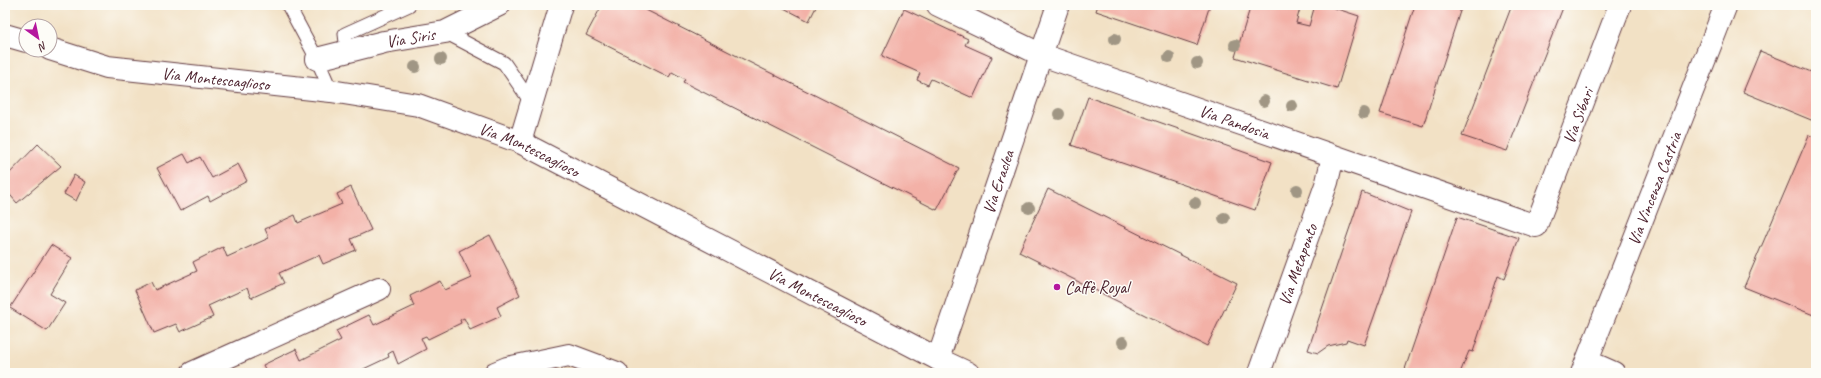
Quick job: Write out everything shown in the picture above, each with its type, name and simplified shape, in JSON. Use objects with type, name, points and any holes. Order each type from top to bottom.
[{"type":"street","name":"Via Siris","points":[[317,59],[384,42],[445,32],[499,5]]},
{"type":"street","points":[[520,142],[530,102],[561,5]]},
{"type":"street","name":"Via Pandosia","points":[[938,5],[1042,55],[1536,226]]},
{"type":"street","name":"Via Eraclea","points":[[938,359],[1058,5]]},
{"type":"street","name":"Via Sibari","points":[[1536,226],[1620,5]]},
{"type":"street","name":"Via Vincenza Castria","points":[[1584,367],[1726,5]]},
{"type":"street","points":[[5,35],[18,39]]},
{"type":"street","name":"Via Montescaglioso","points":[[58,52],[107,67],[330,91],[418,105],[520,142],[938,359],[968,373]]},
{"type":"street","name":"Via Metaponto","points":[[1258,373],[1327,182],[1333,156]]},
{"type":"street","points":[[192,373],[379,289]]},
{"type":"street","points":[[495,373],[507,368],[569,355],[618,373]]},
{"type":"street","points":[[1584,367],[1614,373]]},
{"type":"lane","points":[[288,5],[317,59],[330,91]]},
{"type":"lane","points":[[347,51],[346,34],[409,5]]},
{"type":"lane","points":[[445,32],[504,64],[530,102]]},
{"type":"building","points":[[602,5],[636,5],[959,168],[937,210],[683,82],[685,79],[672,72],[669,77],[586,35]]},
{"type":"building","points":[[778,5],[817,5],[809,21]]},
{"type":"building","points":[[1098,5],[1210,5],[1197,45],[1096,11]]},
{"type":"building","points":[[1251,5],[1301,5],[1296,23],[1309,26],[1315,5],[1325,5],[1359,16],[1337,89],[1235,57]]},
{"type":"building","points":[[1415,5],[1462,5],[1423,126],[1380,113]]},
{"type":"building","points":[[1512,5],[1564,5],[1507,151],[1462,136]]},
{"type":"building","points":[[904,9],[968,39],[965,45],[992,57],[973,98],[931,79],[928,85],[917,80],[920,73],[882,56]]},
{"type":"building","points":[[1760,51],[1816,74],[1816,122],[1743,92]]},
{"type":"building","points":[[1088,97],[1272,162],[1255,210],[1071,145]]},
{"type":"building","points":[[1809,135],[1816,138],[1816,316],[1744,287]]},
{"type":"building","points":[[38,144],[61,166],[17,203],[5,189],[5,178]]},
{"type":"building","points":[[184,154],[189,163],[200,157],[212,178],[238,164],[247,181],[210,201],[208,196],[180,211],[157,168]]},
{"type":"building","points":[[74,175],[85,182],[76,201],[64,194]]},
{"type":"building","points":[[351,187],[371,230],[351,239],[356,250],[323,264],[319,255],[279,273],[284,283],[251,298],[247,288],[208,306],[213,317],[180,332],[176,324],[154,333],[135,290],[151,282],[155,290],[197,271],[193,262],[223,247],[227,257],[269,238],[265,229],[295,215],[298,223],[342,204],[337,194]]},
{"type":"building","points":[[1048,189],[1237,283],[1207,346],[1019,252]]},
{"type":"building","points":[[1362,192],[1411,212],[1364,345],[1347,339],[1346,342],[1328,346],[1318,353],[1308,350]]},
{"type":"building","points":[[1457,217],[1519,238],[1504,279],[1498,276],[1473,352],[1469,351],[1460,373],[1406,373],[1404,372]]},
{"type":"building","points":[[490,235],[520,295],[497,307],[501,316],[470,330],[464,318],[460,320],[461,323],[428,339],[426,336],[421,338],[426,349],[398,364],[393,351],[388,354],[389,357],[355,373],[353,370],[349,373],[267,373],[263,365],[296,349],[301,360],[341,340],[336,331],[369,315],[374,325],[414,306],[410,296],[440,281],[445,290],[472,278],[459,251]]},
{"type":"building","points":[[51,245],[72,258],[50,294],[65,303],[47,331],[10,308]]},
{"type":"place","name":"Caffè Royal","points":[[1057,287]]}]
